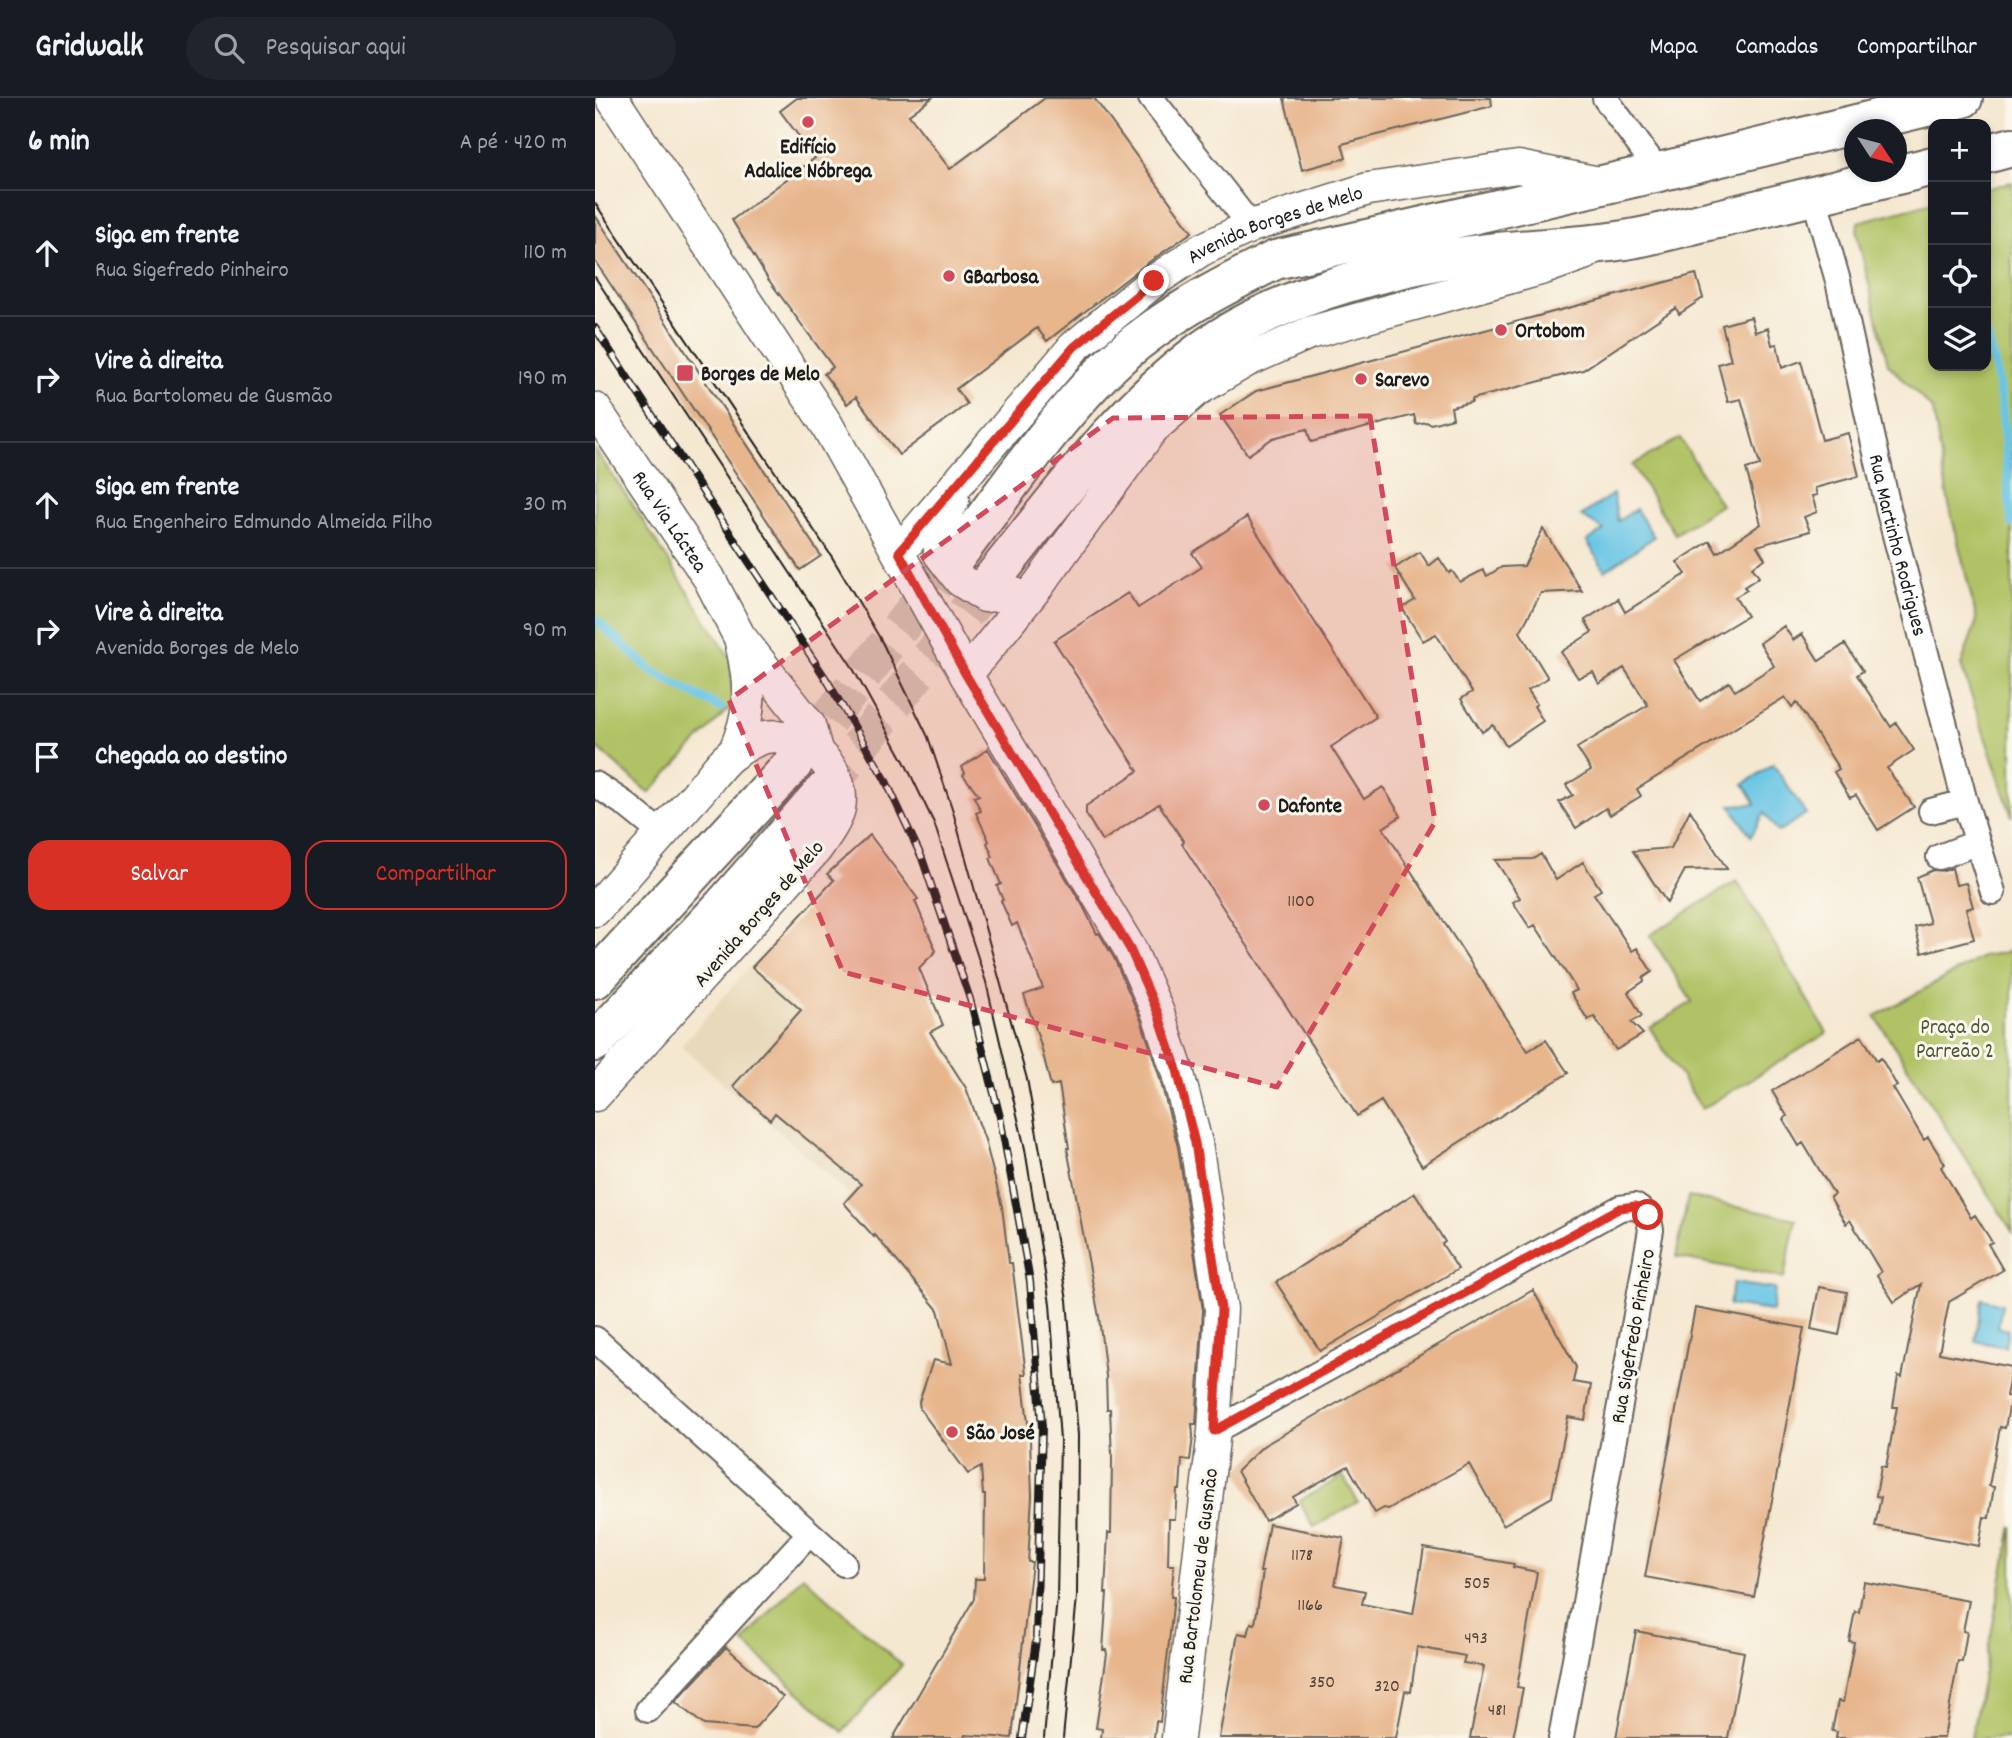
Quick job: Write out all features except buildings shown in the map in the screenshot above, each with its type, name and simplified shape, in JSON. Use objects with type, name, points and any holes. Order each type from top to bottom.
[{"type":"main road","name":"Avenida Borges de Melo","points":[[954,559],[1090,386],[1121,355],[1171,317],[1275,260],[1659,172],[1963,98]]},
{"type":"main road","points":[[1991,153],[2012,147]]},
{"type":"main road","points":[[990,582],[1097,451],[1148,395],[1201,351],[1231,332],[1307,296],[1441,260],[1620,241],[1928,167]]},
{"type":"main road","points":[[595,979],[806,740]]},
{"type":"main road","name":"Avenida Borges de Melo","points":[[595,1042],[722,907],[823,792]]},
{"type":"street","name":"Rua Bartolomeu de Gusmão","points":[[612,98],[827,425],[966,675],[1130,949],[1158,1013],[1177,1070],[1195,1143],[1221,1309],[1214,1431],[1178,1738]]},
{"type":"street","points":[[1151,98],[1251,226]]},
{"type":"street","points":[[1605,98],[1659,172]]},
{"type":"street","name":"Avenida Borges de Melo","points":[[899,552],[965,478],[1074,347],[1154,281],[1201,250],[1251,226],[1367,188],[1518,167],[1604,184]]},
{"type":"street","name":"Rua Martinho Rodrigues","points":[[1814,195],[1838,281],[1889,512],[1976,843],[1993,892]]},
{"type":"street","points":[[966,675],[1040,583],[1153,429],[1197,390],[1246,361],[1309,333],[1544,268],[1620,241]]},
{"type":"street","name":"Rua Via Láctea","points":[[595,409],[709,579],[739,636],[806,740]]},
{"type":"street","points":[[965,478],[940,524],[940,554],[960,580],[985,596],[1006,596],[1040,583]]},
{"type":"street","name":"Rua Via Láctea","points":[[734,752],[747,721],[749,691],[739,636]]},
{"type":"street","points":[[595,910],[734,752],[765,737],[785,737],[802,742],[806,740]]},
{"type":"street","name":"Avenida Borges de Melo","points":[[595,1095],[832,827],[839,806],[838,786],[806,740]]},
{"type":"street","points":[[595,784],[662,834]]},
{"type":"street","points":[[1931,811],[1965,802]]},
{"type":"street","points":[[1939,857],[1976,843]]},
{"type":"street","name":"Rua Sigefredo Pinheiro","points":[[1214,1431],[1620,1208],[1635,1206],[1648,1215],[1651,1230],[1561,1738]]},
{"type":"street","points":[[595,1339],[843,1564]]},
{"type":"street","points":[[648,1710],[809,1534]]},
{"type":"highlighted area","points":[[1370,416],[1435,822],[1277,1087],[843,972],[729,700],[1113,418]]},
{"type":"shaded area","points":[[749,967],[918,1116],[849,1194],[681,1046]]},
{"type":"green space","points":[[2012,182],[2012,817],[1961,665],[1977,620],[1949,505],[1933,410],[1888,364],[1857,234],[1858,222],[1928,203],[1928,371],[1991,371],[1991,188]]},
{"type":"green space","points":[[1680,438],[1721,505],[1675,534],[1632,465]]},
{"type":"green space","points":[[595,450],[730,658],[733,704],[649,793],[595,746]]},
{"type":"green space","points":[[1737,881],[1827,1033],[1702,1109],[1650,1028],[1692,1002],[1650,935]]},
{"type":"green space","name":"Praça do Parreão 2","points":[[2012,951],[2012,1231],[1875,1016],[1984,956]]},
{"type":"green space","points":[[1688,1197],[1796,1219],[1784,1278],[1676,1257]]},
{"type":"green space","points":[[1343,1476],[1358,1502],[1314,1527],[1299,1501]]},
{"type":"green space","points":[[2012,1526],[2012,1738],[1971,1738]]},
{"type":"green space","points":[[803,1576],[902,1665],[843,1732],[743,1642]]},
{"type":"water","points":[[1613,494],[1618,521],[1636,509],[1654,537],[1605,571],[1587,541],[1604,530],[1581,516]]},
{"type":"water","points":[[1773,764],[1806,814],[1778,832],[1764,813],[1751,836],[1730,805],[1756,804],[1744,784]]},
{"type":"water","points":[[1733,1283],[1775,1289],[1772,1311],[1729,1305]]},
{"type":"water","points":[[1982,1299],[2002,1304],[1998,1327],[2008,1330],[2005,1347],[1975,1341]]},
{"type":"waterway","points":[[1991,350],[2001,403],[2012,523]]},
{"type":"waterway","points":[[595,619],[653,672],[721,708]]},
{"type":"tunnel","points":[[793,764],[954,559]]},
{"type":"tunnel","points":[[823,792],[990,582]]},
{"type":"tram line","points":[[595,203],[832,557],[881,640],[928,737],[952,808],[1027,1079],[1067,1300],[1078,1435],[1077,1597],[1063,1738]]},
{"type":"tram line","points":[[595,277],[851,665],[905,763],[934,823],[986,982],[1025,1149],[1050,1304],[1060,1440],[1057,1598],[1044,1738]]},
{"type":"railway","points":[[595,328],[828,682],[885,779],[922,858],[970,999],[1000,1117],[1030,1281],[1042,1427],[1036,1640],[1022,1738]]},
{"type":"place","name":"Edifício Adalice Nóbrega","points":[[808,122]]},
{"type":"place","name":"GBarbosa","points":[[949,276]]},
{"type":"place","name":"Ortobom","points":[[1501,330]]},
{"type":"place","name":"Borges de Melo","points":[[685,373]]},
{"type":"place","name":"Sarevo","points":[[1361,379]]},
{"type":"place","name":"Dafonte","points":[[1264,805]]},
{"type":"place","name":"São José","points":[[952,1432]]},
{"type":"route","points":[[1154,281],[1074,347],[965,478],[899,552],[966,675],[1130,949],[1158,1013],[1177,1070],[1195,1143],[1221,1309],[1214,1431],[1620,1208],[1635,1206],[1648,1215]]}]
